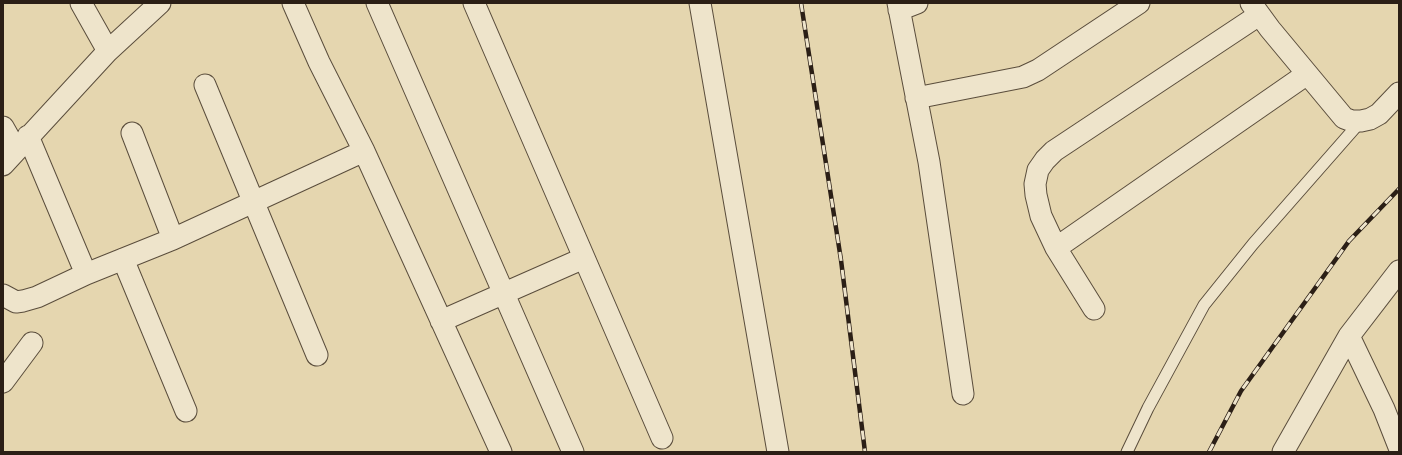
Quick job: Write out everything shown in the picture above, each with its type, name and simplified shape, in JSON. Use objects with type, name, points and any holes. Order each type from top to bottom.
[{"type":"street","points":[[81,3],[108,51]]},
{"type":"street","points":[[16,150],[108,51],[160,3]]},
{"type":"street","points":[[293,3],[319,62],[364,152],[501,452]]},
{"type":"street","points":[[377,3],[573,452]]},
{"type":"street","points":[[474,3],[662,438]]},
{"type":"street","points":[[700,3],[778,452]]},
{"type":"street","points":[[916,98],[1023,77],[1038,70],[1139,3]]},
{"type":"street","points":[[905,5],[916,98],[929,162],[963,394]]},
{"type":"street","points":[[1094,309],[1056,248],[1041,216],[1035,184],[1038,170],[1045,160],[1054,152],[1255,9],[1344,118],[1352,121],[1370,119],[1378,114],[1399,93]]},
{"type":"street","points":[[1056,248],[1307,74]]},
{"type":"street","points":[[205,85],[317,355]]},
{"type":"street","points":[[3,127],[86,274]]},
{"type":"street","points":[[132,133],[173,239]]},
{"type":"street","points":[[3,295],[16,302],[37,297],[86,274],[173,239],[364,152]]},
{"type":"street","points":[[441,321],[503,292],[584,258]]},
{"type":"street","points":[[123,259],[186,412]]},
{"type":"street","points":[[1283,452],[1349,336],[1399,271]]},
{"type":"street","points":[[1349,336],[1384,409],[1399,447]]},
{"type":"street","points":[[3,382],[32,343]]},
{"type":"lane","points":[[1127,452],[1148,408],[1204,305],[1253,244],[1361,121]]},
{"type":"railway","points":[[801,3],[841,260],[865,452]]},
{"type":"railway","points":[[1209,452],[1241,391],[1349,241],[1399,189]]}]
